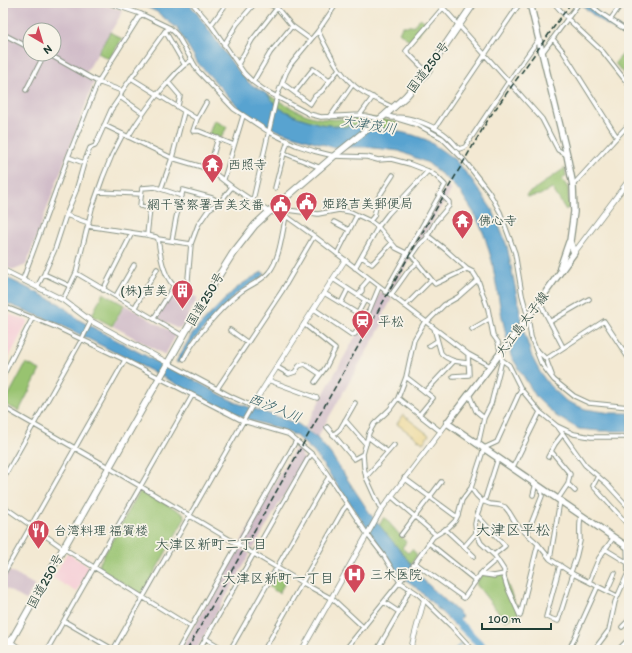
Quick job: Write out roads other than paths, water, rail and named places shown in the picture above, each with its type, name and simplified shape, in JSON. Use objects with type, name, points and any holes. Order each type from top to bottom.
[{"type":"highway","name":"国道250号","points":[[6,650],[108,467],[160,379],[203,300],[233,253],[255,225],[269,212],[334,156],[394,108],[406,96],[427,72],[474,3]]},
{"type":"main road","points":[[530,3],[567,155],[573,186],[574,212],[570,241],[562,265],[555,279]]},
{"type":"main road","points":[[570,241],[571,248],[574,253]]},
{"type":"main road","name":"大江島太子線","points":[[447,423],[540,301],[574,253]]},
{"type":"main road","points":[[447,423],[513,467],[582,516],[628,545]]},
{"type":"street","points":[[108,3],[141,14],[170,28],[177,35],[198,72],[234,109],[269,132],[314,151],[334,156],[367,157],[378,160],[391,159],[410,164],[428,171],[446,185],[385,292]]},
{"type":"street","points":[[192,3],[211,25],[244,73],[253,82],[309,114],[321,117],[360,115],[392,118],[418,125],[442,138],[464,160],[489,192],[500,212],[514,253],[531,337],[541,363],[554,380],[574,396],[588,403],[627,406],[629,402]]},
{"type":"street","points":[[211,25],[227,3]]},
{"type":"street","points":[[224,45],[237,24],[255,3]]},
{"type":"street","points":[[267,3],[277,8],[292,26],[310,39]]},
{"type":"street","points":[[252,200],[277,96],[282,83],[291,64],[318,31],[337,3]]},
{"type":"street","points":[[439,3],[542,119],[558,150],[567,155]]},
{"type":"street","points":[[427,72],[406,51],[447,3]]},
{"type":"street","points":[[435,128],[520,3]]},
{"type":"street","points":[[554,3],[568,19],[603,52],[629,85]]},
{"type":"street","points":[[542,53],[568,19],[578,3]]},
{"type":"street","points":[[589,3],[610,20],[629,32]]},
{"type":"street","points":[[610,20],[622,3]]},
{"type":"street","points":[[238,64],[252,40],[277,8]]},
{"type":"street","points":[[23,280],[68,157],[98,82],[141,14]]},
{"type":"street","points":[[253,82],[270,53],[292,26]]},
{"type":"street","points":[[37,287],[55,249],[90,148],[95,146],[111,110],[130,78],[165,31],[170,28]]},
{"type":"street","points":[[165,31],[184,64]]},
{"type":"street","points":[[318,31],[339,69],[352,84],[394,108]]},
{"type":"street","points":[[3,38],[4,35],[22,44]]},
{"type":"street","points":[[553,39],[562,50],[617,137]]},
{"type":"street","points":[[392,118],[398,116],[407,117],[435,128],[444,133],[459,148],[465,147],[538,40]]},
{"type":"street","points":[[128,137],[157,94],[184,64],[192,60]]},
{"type":"street","points":[[26,90],[39,62]]},
{"type":"street","points":[[61,62],[98,82],[122,91]]},
{"type":"street","points":[[295,92],[313,69],[329,81]]},
{"type":"street","points":[[282,83],[310,104],[339,69]]},
{"type":"street","points":[[130,78],[197,119]]},
{"type":"street","points":[[168,82],[180,96],[178,106]]},
{"type":"street","points":[[330,117],[352,84]]},
{"type":"street","points":[[120,97],[143,113]]},
{"type":"street","points":[[360,115],[373,97]]},
{"type":"street","points":[[206,104],[197,119],[193,131],[199,131],[234,145]]},
{"type":"street","points":[[161,189],[172,158],[184,112]]},
{"type":"street","points":[[224,180],[243,116]]},
{"type":"street","points":[[573,186],[629,124]]},
{"type":"street","points":[[104,125],[172,158],[209,169],[232,187],[269,212],[286,216],[468,354],[490,366]]},
{"type":"street","points":[[64,300],[76,273],[98,192],[110,158],[123,134]]},
{"type":"street","points":[[209,169],[218,138]]},
{"type":"street","points":[[275,188],[288,141]]},
{"type":"street","points":[[284,153],[321,168]]},
{"type":"street","points":[[68,157],[84,163]]},
{"type":"street","points":[[355,268],[378,227],[428,171]]},
{"type":"street","points":[[370,221],[374,216],[378,198],[393,175]]},
{"type":"street","points":[[574,253],[629,180]]},
{"type":"street","points":[[147,235],[150,208],[140,206],[142,188],[155,187],[182,196]]},
{"type":"street","points":[[158,239],[165,270],[174,286],[185,293],[187,291],[191,244],[198,225],[209,209],[220,202],[232,187]]},
{"type":"street","points":[[172,240],[183,190],[212,198],[220,202]]},
{"type":"street","points":[[98,192],[141,194]]},
{"type":"street","points":[[412,256],[421,243],[426,239],[436,220],[449,206],[449,202],[441,194]]},
{"type":"street","points":[[278,213],[287,210],[318,214],[339,210],[351,212],[370,221],[378,227],[396,248],[412,256],[435,284],[467,269]]},
{"type":"street","points":[[66,215],[89,224],[147,235],[158,239],[191,244]]},
{"type":"street","points":[[337,254],[357,215]]},
{"type":"street","points":[[184,359],[194,342],[230,300],[240,292],[262,279],[270,271],[278,255],[286,216]]},
{"type":"street","points":[[334,222],[349,230]]},
{"type":"street","points":[[103,290],[132,233]]},
{"type":"street","points":[[345,650],[364,628],[429,543],[436,535],[450,527],[457,518],[462,500],[471,488],[481,446],[484,418],[491,404],[502,360],[502,351],[493,335],[488,309],[478,280],[473,272],[467,269],[427,235]]},
{"type":"street","points":[[217,390],[282,291],[314,236]]},
{"type":"street","points":[[362,257],[372,264],[392,243]]},
{"type":"street","points":[[64,621],[114,650],[243,421],[345,260]]},
{"type":"street","points":[[391,295],[408,271],[417,263]]},
{"type":"street","points":[[116,296],[134,265]]},
{"type":"street","points":[[135,307],[157,269]]},
{"type":"street","points":[[3,270],[64,300],[91,321],[217,390],[252,406]]},
{"type":"street","points":[[76,273],[183,336]]},
{"type":"street","points":[[44,274],[70,286]]},
{"type":"street","points":[[334,279],[371,304]]},
{"type":"street","points":[[358,295],[362,291],[362,287],[369,279]]},
{"type":"street","points":[[405,306],[431,280]]},
{"type":"street","points":[[381,510],[366,477],[364,467],[363,454],[368,437],[374,424],[390,409],[398,398],[406,377],[414,340],[426,322],[444,305],[458,297],[478,280]]},
{"type":"street","points":[[154,318],[174,286]]},
{"type":"street","points":[[314,309],[352,335],[369,311],[379,287]]},
{"type":"street","points":[[341,303],[348,289]]},
{"type":"street","points":[[324,293],[362,316]]},
{"type":"street","points":[[550,321],[589,299]]},
{"type":"street","points":[[358,313],[365,300]]},
{"type":"street","points":[[540,301],[564,347]]},
{"type":"street","points":[[3,306],[33,317],[82,339],[243,421],[288,434],[312,454],[384,556],[400,582],[424,600],[473,650]]},
{"type":"street","points":[[3,376],[33,317]]},
{"type":"street","points":[[472,329],[489,319]]},
{"type":"street","points":[[3,479],[91,321]]},
{"type":"street","points":[[546,360],[604,321],[629,359]]},
{"type":"street","points":[[304,324],[335,349],[326,367],[315,382]]},
{"type":"street","points":[[434,328],[441,353],[454,361],[468,364]]},
{"type":"street","points":[[230,330],[248,344]]},
{"type":"street","points":[[429,346],[437,341]]},
{"type":"street","points":[[534,348],[546,360],[554,380]]},
{"type":"street","points":[[453,376],[469,375],[468,354]]},
{"type":"street","points":[[3,575],[125,360]]},
{"type":"street","points":[[502,360],[509,366],[521,389],[540,412],[557,426],[574,434],[591,437],[629,437]]},
{"type":"street","points":[[425,392],[454,361]]},
{"type":"street","points":[[277,366],[289,374],[295,372],[299,366],[305,364],[320,374]]},
{"type":"street","points":[[406,377],[433,398],[419,415]]},
{"type":"street","points":[[268,380],[317,398]]},
{"type":"street","points":[[481,446],[497,442],[521,389]]},
{"type":"street","points":[[469,394],[476,411],[484,418]]},
{"type":"street","points":[[47,650],[192,396]]},
{"type":"street","points":[[398,398],[440,431]]},
{"type":"street","points":[[334,435],[340,429],[355,403]]},
{"type":"street","points":[[3,407],[334,600],[364,628]]},
{"type":"street","points":[[513,467],[540,412]]},
{"type":"street","points":[[345,420],[366,444]]},
{"type":"street","points":[[302,650],[381,510],[447,423]]},
{"type":"street","points":[[557,426],[585,465],[598,476],[629,508]]},
{"type":"street","points":[[327,427],[354,459],[363,454]]},
{"type":"street","points":[[548,457],[562,435]]},
{"type":"street","points":[[368,437],[388,452]]},
{"type":"street","points":[[178,650],[296,441]]},
{"type":"street","points":[[366,477],[394,445]]},
{"type":"street","points":[[550,559],[559,500],[568,484],[570,474],[551,451]]},
{"type":"street","points":[[198,650],[306,460],[312,454]]},
{"type":"street","points":[[498,458],[477,515],[475,524],[476,533],[481,543],[497,558],[504,570],[507,587],[520,616],[538,544]]},
{"type":"street","points":[[598,476],[593,486],[629,526]]},
{"type":"street","points":[[230,650],[329,477]]},
{"type":"street","points":[[404,478],[457,518]]},
{"type":"street","points":[[401,535],[441,482]]},
{"type":"street","points":[[568,484],[575,491]]},
{"type":"street","points":[[527,534],[542,496],[538,485]]},
{"type":"street","points":[[532,495],[538,485]]},
{"type":"street","points":[[471,488],[483,501],[505,507],[517,525],[538,544],[550,559],[572,573],[617,596]]},
{"type":"street","points":[[391,496],[436,535]]},
{"type":"street","points":[[264,650],[342,510],[347,505]]},
{"type":"street","points":[[3,506],[63,548],[191,627]]},
{"type":"street","points":[[477,515],[505,546],[494,555]]},
{"type":"street","points":[[560,565],[546,617],[558,621],[578,554],[582,516]]},
{"type":"street","points":[[445,530],[474,556]]},
{"type":"street","points":[[464,547],[476,533]]},
{"type":"street","points":[[589,582],[599,558],[614,537]]},
{"type":"street","points":[[429,543],[475,580]]},
{"type":"street","points":[[594,650],[609,630],[617,596],[628,573],[628,545]]},
{"type":"street","points":[[605,549],[628,563]]},
{"type":"street","points":[[415,563],[464,598],[472,588],[475,580],[497,558]]},
{"type":"street","points":[[607,591],[615,573]]},
{"type":"street","points":[[480,574],[494,576],[504,574]]},
{"type":"street","points":[[569,650],[598,586]]},
{"type":"street","points":[[377,650],[399,612],[410,588]]},
{"type":"street","points":[[411,650],[424,600]]},
{"type":"street","points":[[384,602],[399,612]]},
{"type":"street","points":[[622,627],[629,620]]},
{"type":"street","points":[[3,637],[22,650]]},
{"type":"street","points":[[206,638],[225,650]]},
{"type":"street","points":[[618,650],[629,640]]},
{"type":"water","points":[[138,3],[188,3],[235,67],[249,83],[267,94],[279,108],[298,117],[320,124],[344,127],[359,125],[382,128],[413,135],[427,140],[454,159],[472,180],[493,211],[507,246],[524,332],[532,357],[541,374],[549,385],[566,401],[585,409],[611,413],[629,413],[629,431],[579,429],[556,416],[537,398],[511,356],[492,261],[485,237],[476,216],[461,193],[447,179],[428,163],[399,151],[366,147],[332,147],[276,130],[243,112],[198,63],[178,29],[157,12]]},
{"type":"water","points":[[580,3],[587,3],[608,21],[629,34],[629,39],[597,18]]},
{"type":"water","points":[[262,272],[265,274],[236,294],[192,342],[184,354],[181,362],[176,362],[191,336],[201,324],[232,292]]},
{"type":"water","points":[[3,276],[60,304],[79,320],[157,362],[237,403],[298,424],[317,438],[330,453],[371,515],[419,576],[462,616],[454,625],[416,587],[406,580],[394,566],[314,452],[295,435],[247,419],[57,323],[3,302]]},
{"type":"waterway","name":"西汐入川","points":[[449,614],[486,650]]},
{"type":"waterway","points":[[454,650],[461,644]]},
{"type":"railway","points":[[187,650],[418,240],[489,118],[571,3]]},
{"type":"place","name":"西照寺","points":[[213,184]]},
{"type":"place","name":"姫路吉美郵便局","points":[[307,222]]},
{"type":"place","name":"網干警察署吉美交番","points":[[280,224]]},
{"type":"place","name":"佛心寺","points":[[462,240]]},
{"type":"place","name":"(株)吉美","points":[[183,310]]},
{"type":"place","name":"平松","points":[[362,340]]},
{"type":"place","name":"台湾料理 福賓楼","points":[[39,550]]},
{"type":"place","name":"三木医院","points":[[355,594]]},
{"type":"district","name":"大津区平松","points":[[513,530]]},
{"type":"district","name":"大津区新町二丁目","points":[[211,544]]},
{"type":"district","name":"大津区新町一丁目","points":[[278,578]]},
{"type":"water label","name":"大津茂川","points":[[369,125]]}]
